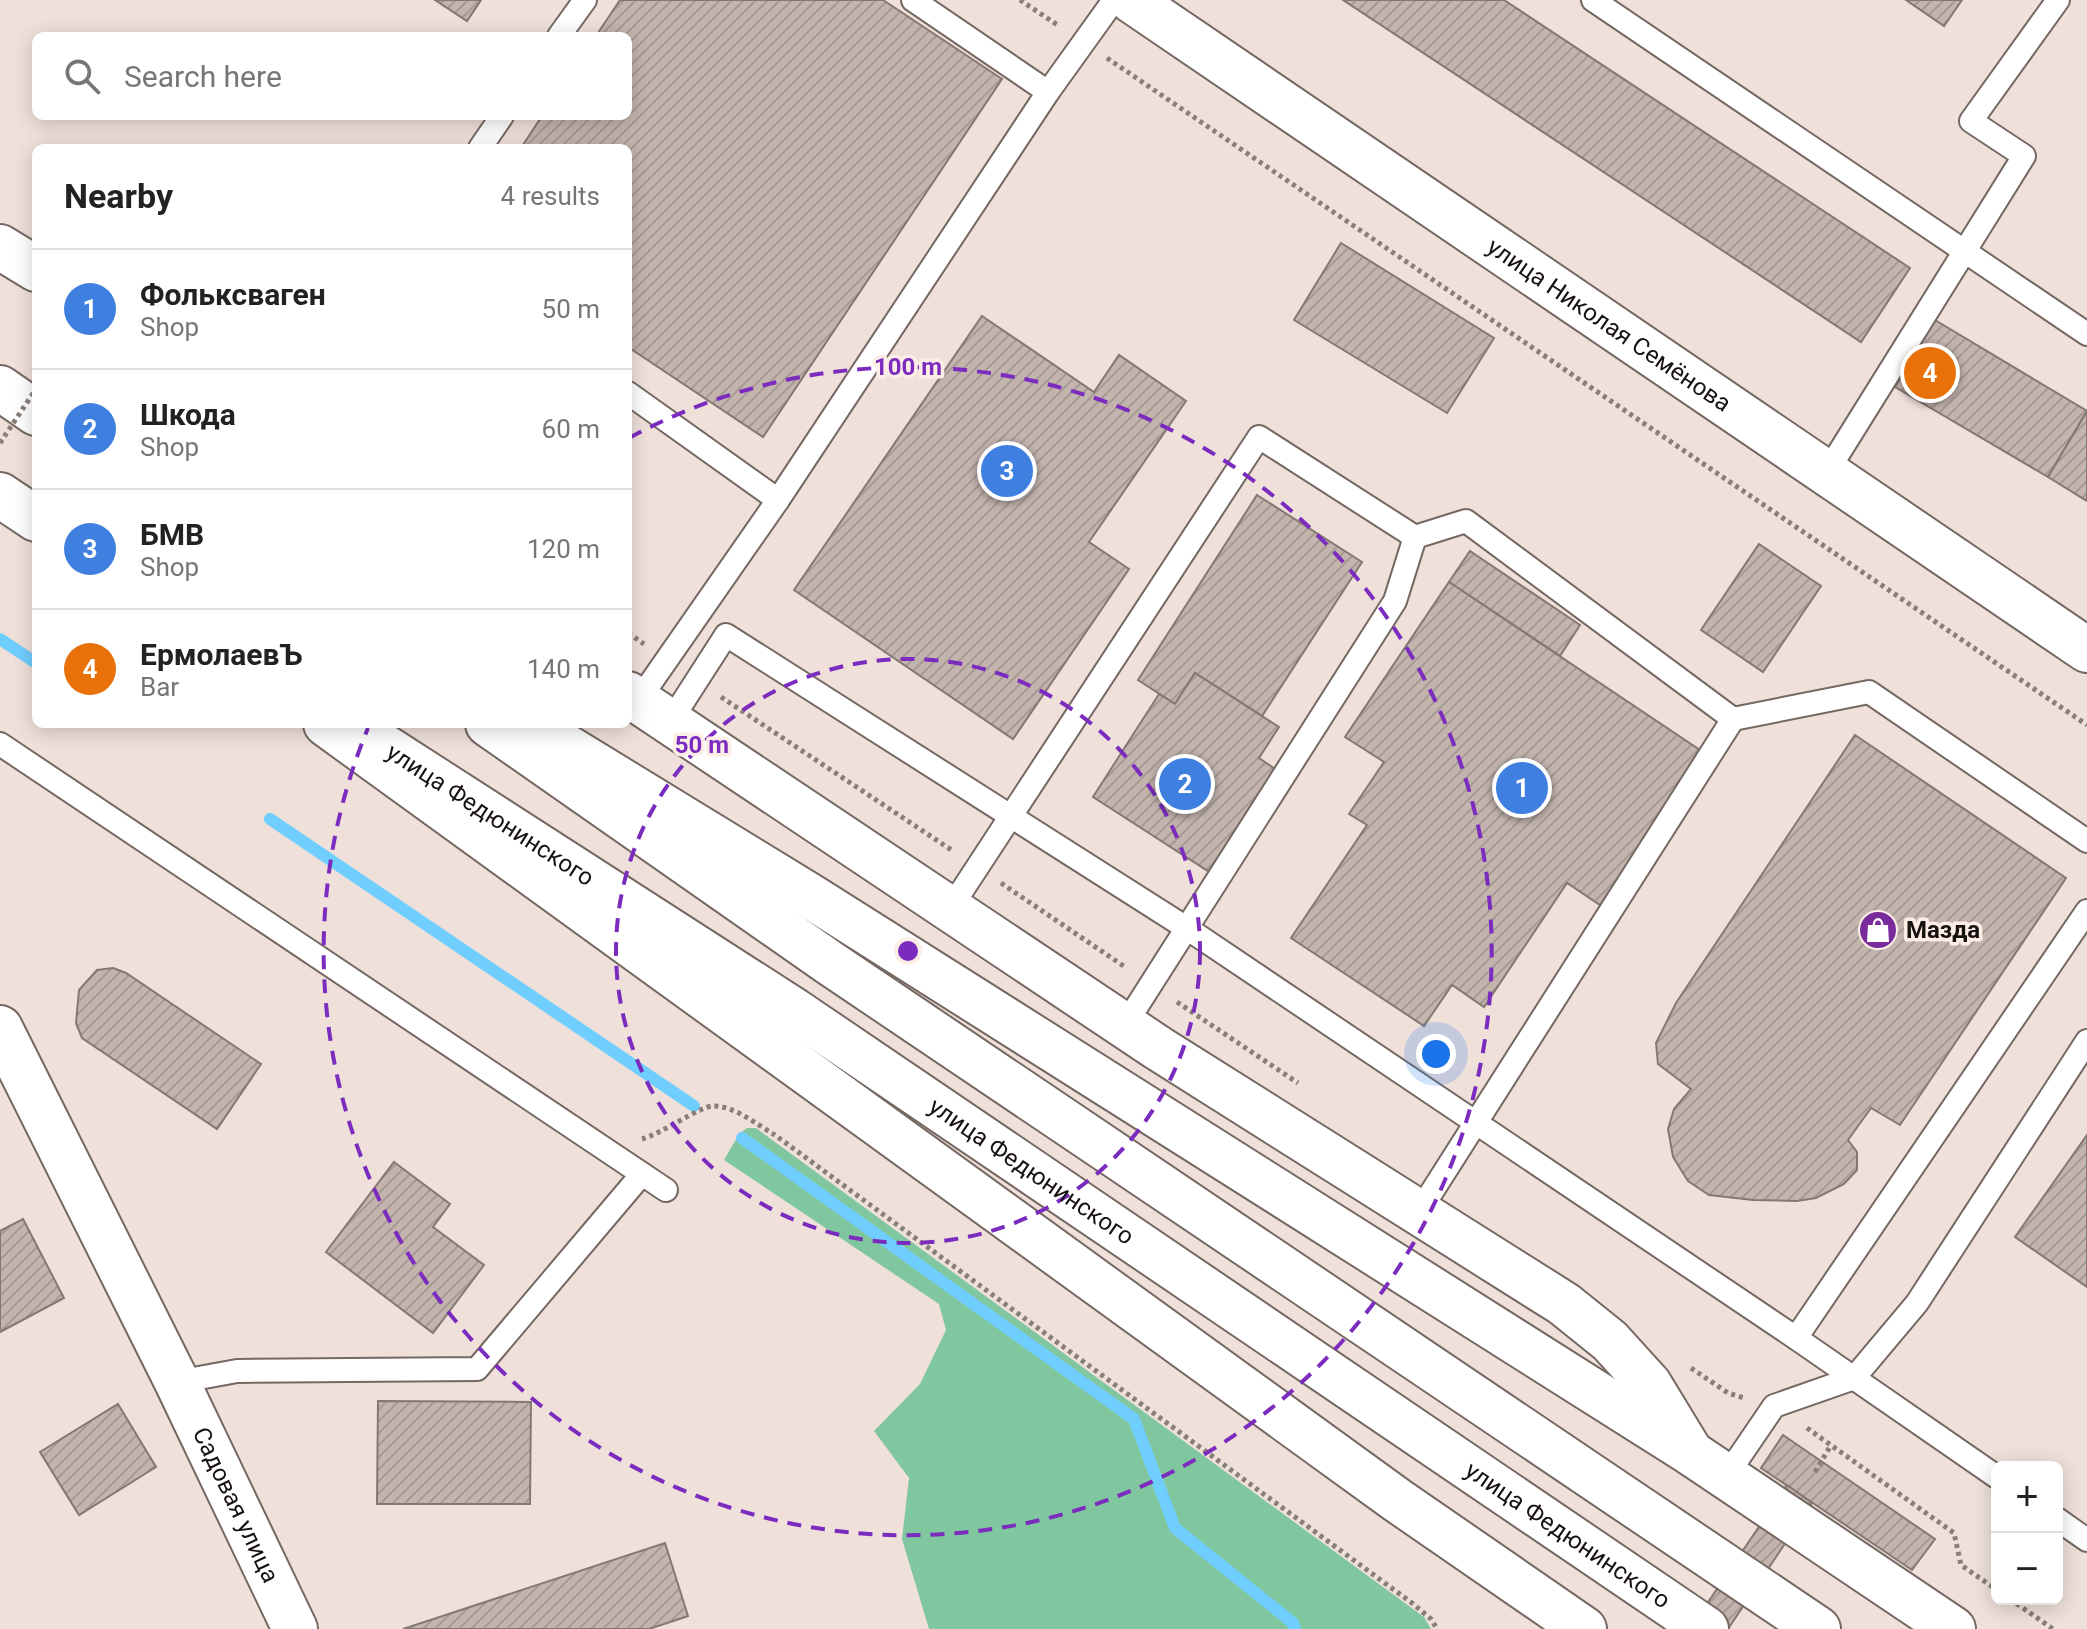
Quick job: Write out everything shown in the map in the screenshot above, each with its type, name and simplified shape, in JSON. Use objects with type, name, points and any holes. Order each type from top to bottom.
[{"type":"main road","name":"улица Николая Семёнова","points":[[1131,0],[2087,650]]},
{"type":"main road","points":[[0,247],[32,267]]},
{"type":"main road","points":[[0,388],[32,410]]},
{"type":"main road","points":[[0,495],[32,516]]},
{"type":"main road","points":[[645,706],[1125,1025],[1564,1304],[1610,1341],[1649,1384],[1709,1464]]},
{"type":"main road","points":[[332,728],[1384,1490],[1584,1629]]},
{"type":"main road","name":"улица Федюнинского","points":[[355,728],[795,1011],[1706,1629]]},
{"type":"main road","points":[[494,728],[843,972],[1818,1629]]},
{"type":"main road","points":[[536,728],[810,896],[1709,1464],[1953,1629]]},
{"type":"main road","name":"Садовая улица","points":[[0,1028],[177,1382],[295,1629]]},
{"type":"lane","points":[[562,32],[585,0]]},
{"type":"lane","points":[[913,0],[1048,92]]},
{"type":"lane","points":[[645,706],[1048,92],[1114,0]]},
{"type":"lane","points":[[1593,0],[2087,334]]},
{"type":"lane","points":[[1827,472],[2024,156],[1971,121],[2058,0]]},
{"type":"lane","points":[[483,144],[499,120]]},
{"type":"lane","points":[[632,396],[778,500]]},
{"type":"lane","points":[[950,909],[1259,437],[1415,537]]},
{"type":"lane","points":[[1415,537],[1466,521],[1733,719]]},
{"type":"lane","points":[[1125,1025],[1395,601],[1415,537]]},
{"type":"lane","points":[[645,706],[726,635],[1188,929],[1991,1473]]},
{"type":"lane","points":[[1419,1212],[1733,719],[1869,692],[2087,841]]},
{"type":"lane","points":[[0,744],[666,1190]]},
{"type":"lane","points":[[1796,1338],[2087,911]]},
{"type":"lane","points":[[1709,1464],[1774,1406],[1854,1378],[1917,1303],[2087,1041]]},
{"type":"lane","points":[[177,1382],[237,1371],[477,1369],[642,1174]]},
{"type":"lane","points":[[2063,1523],[2087,1540]]},
{"type":"path","points":[[1020,0],[2087,725]]},
{"type":"path","points":[[0,443],[32,395]]},
{"type":"path","points":[[631,1135],[643,1139],[710,1106],[733,1110],[775,1135],[1412,1603],[1431,1619],[1437,1629]]},
{"type":"path","points":[[1815,1472],[1831,1445]]},
{"type":"path","points":[[2019,1605],[2053,1629]]},
{"type":"green space","points":[[747,1128],[756,1128],[1424,1617],[1431,1629],[929,1629],[902,1539],[909,1478],[874,1431],[920,1384],[946,1330],[939,1304],[724,1160],[739,1134]]},
{"type":"building","points":[[435,0],[481,0],[467,21]]},
{"type":"building","points":[[620,0],[883,0],[1002,79],[763,437],[632,350],[632,144],[524,144],[539,120],[632,120],[632,32],[599,32]]},
{"type":"building","points":[[1343,0],[1504,0],[1910,268],[1861,342]]},
{"type":"building","points":[[1906,0],[1962,0],[1944,26]]},
{"type":"building","points":[[1341,243],[1494,338],[1447,413],[1294,320]]},
{"type":"building","points":[[982,316],[1094,392],[1119,355],[1186,401],[1089,542],[1129,569],[1013,739],[794,590]]},
{"type":"building","points":[[1935,320],[2087,411],[2048,477],[1895,387]]},
{"type":"building","points":[[2087,411],[2087,501],[2048,477]]},
{"type":"building","points":[[1257,495],[1362,562],[1262,716],[1195,673],[1175,704],[1138,680]]},
{"type":"building","points":[[1759,544],[1821,586],[1763,672],[1701,630]]},
{"type":"building","points":[[1470,551],[1580,625],[1560,656],[1449,582]]},
{"type":"building","points":[[1449,582],[1703,752],[1600,905],[1567,883],[1484,1007],[1452,985],[1424,1026],[1291,938],[1367,825],[1349,814],[1384,762],[1345,737]]},
{"type":"building","points":[[1195,673],[1279,727],[1259,758],[1278,771],[1211,873],[1093,797],[1159,694],[1175,704]]},
{"type":"building","name":"Мазда","points":[[1855,735],[2066,878],[1900,1125],[1871,1108],[1848,1140],[1857,1152],[1857,1170],[1844,1184],[1816,1198],[1797,1201],[1709,1195],[1688,1181],[1673,1157],[1668,1129],[1674,1109],[1691,1089],[1658,1064],[1656,1043],[1676,1003]]},
{"type":"building","points":[[113,968],[126,973],[261,1064],[217,1129],[82,1038],[76,1023],[79,990],[97,970]]},
{"type":"building","points":[[2087,1135],[2087,1287],[2015,1237]]},
{"type":"building","points":[[394,1162],[450,1204],[433,1227],[484,1265],[433,1333],[326,1252]]},
{"type":"building","points":[[23,1219],[64,1298],[0,1332],[0,1231]]},
{"type":"building","points":[[378,1401],[531,1402],[530,1504],[377,1504]]},
{"type":"building","points":[[118,1404],[156,1467],[79,1515],[40,1452]]},
{"type":"building","points":[[1783,1435],[1935,1539],[1912,1570],[1761,1468]]},
{"type":"building","points":[[1787,1485],[1812,1503],[1728,1629],[1690,1629]]},
{"type":"building","points":[[665,1543],[688,1616],[649,1629],[403,1629]]},
{"type":"waterway","points":[[0,639],[32,660]]},
{"type":"waterway","points":[[270,819],[694,1106]]},
{"type":"waterway","points":[[742,1138],[1134,1419],[1175,1528],[1293,1623],[1295,1629]]},
{"type":"place","name":"ЕрмолаевЪ","points":[[1930,373]]},
{"type":"place","name":"БМВ","points":[[1007,471]]},
{"type":"place","name":"Шкода","points":[[1185,784]]},
{"type":"place","name":"Фольксваген","points":[[1522,788]]},
{"type":"place","name":"Мазда","points":[[1878,930]]}]
